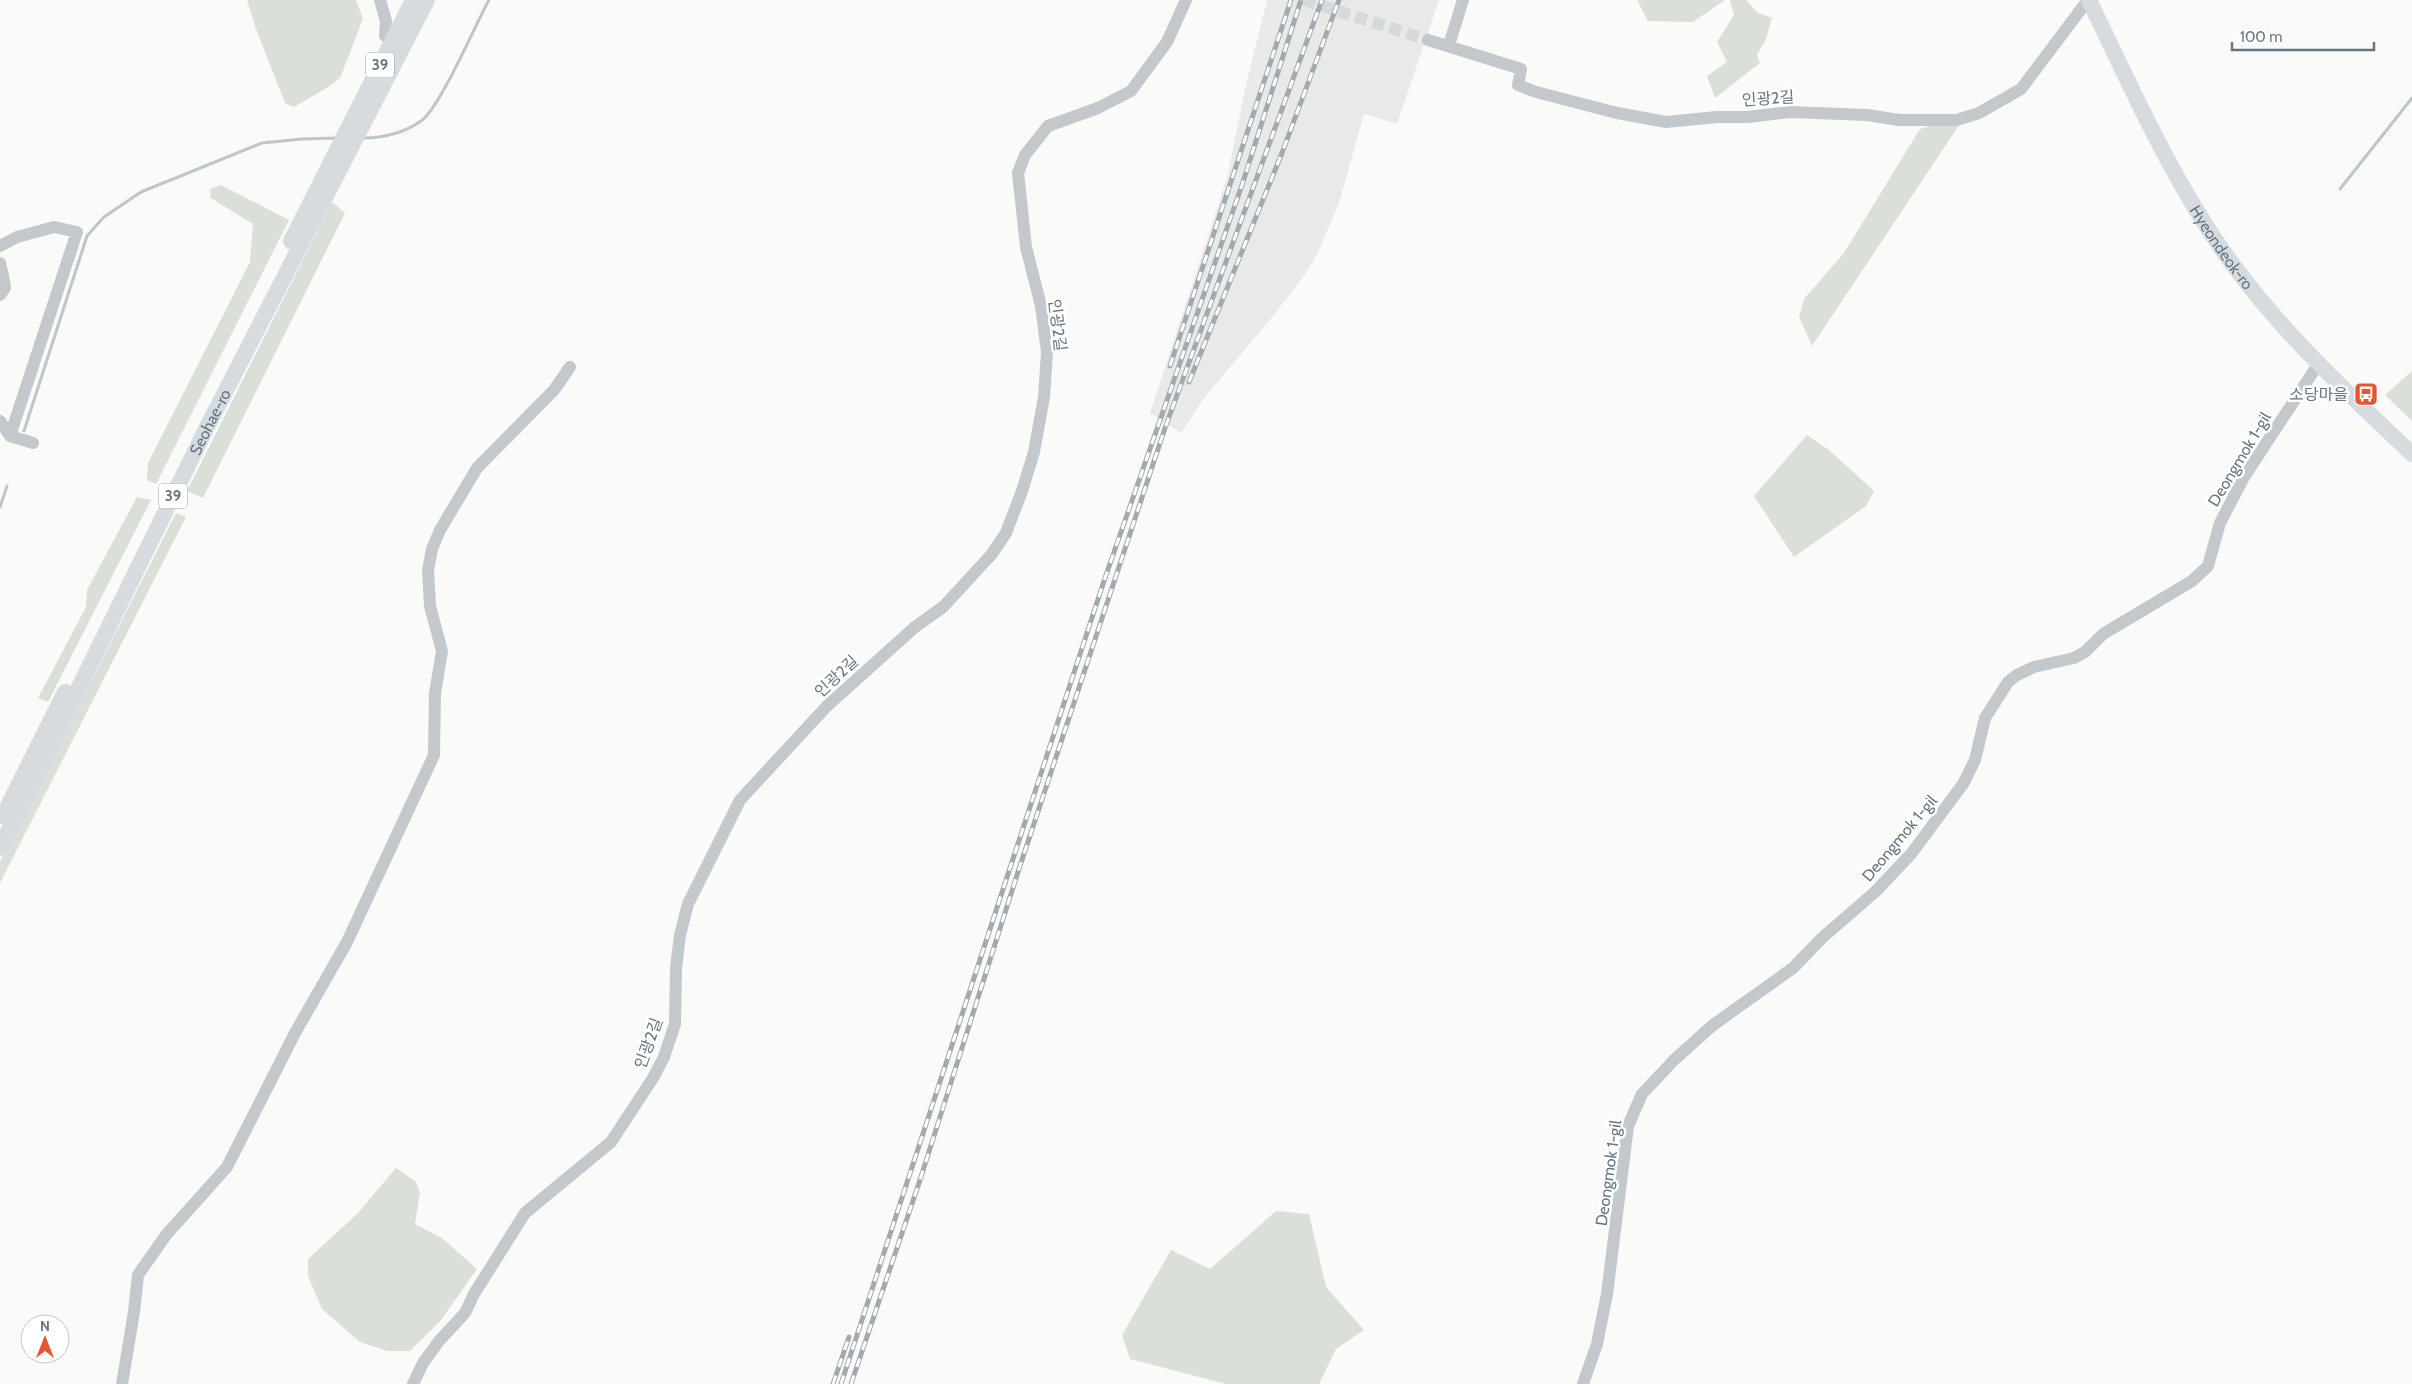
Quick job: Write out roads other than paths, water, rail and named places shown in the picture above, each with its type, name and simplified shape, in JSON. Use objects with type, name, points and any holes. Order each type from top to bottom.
[{"type":"main road","name":"Seohae-ro","points":[[0,848],[345,148],[351,126],[413,0]]},
{"type":"main road","name":"Seohae-ro","points":[[351,126],[427,0]]},
{"type":"main road","name":"Hyeondeok-ro","points":[[2088,0],[2166,155],[2210,233],[2239,274],[2272,314],[2319,363],[2412,454]]},
{"type":"main road","name":"Seohae-ro","points":[[0,822],[345,148]]},
{"type":"street","points":[[380,0],[386,21],[385,36]]},
{"type":"street","name":"인광2길","points":[[413,1384],[423,1363],[439,1341],[465,1313],[474,1294],[525,1213],[611,1142],[653,1078],[664,1057],[675,1024],[677,959],[680,934],[688,904],[740,800],[827,706],[915,627],[943,607],[991,555],[1006,532],[1022,491],[1034,452],[1044,397],[1047,352],[1041,306],[1026,247],[1018,173],[1025,155],[1048,126],[1098,108],[1131,91],[1167,42],[1186,0]]},
{"type":"street","points":[[1449,46],[1463,0]]},
{"type":"street","name":"인광2길","points":[[1428,40],[1522,69],[1518,85],[1536,92],[1646,120],[1666,122],[1717,117],[1748,117],[1789,112],[1867,115],[1899,120],[1957,120],[1979,113],[2021,89],[2088,0]]},
{"type":"street","points":[[0,246],[17,238],[54,227],[77,232],[10,436]]},
{"type":"street","points":[[0,263],[1,277],[5,288],[0,295]]},
{"type":"street","name":"Deongmok 1-gil","points":[[1583,1384],[1597,1344],[1607,1294],[1628,1126],[1642,1094],[1674,1060],[1714,1025],[1793,968],[1823,937],[1875,892],[1911,854],[1963,784],[1974,760],[1985,718],[2008,682],[2017,675],[2034,667],[2074,658],[2085,652],[2104,634],[2192,581],[2208,566],[2220,522],[2244,477],[2319,363]]},
{"type":"street","points":[[122,1384],[138,1275],[166,1235],[227,1167],[295,1033],[347,942],[434,755],[435,693],[442,651],[430,606],[428,570],[432,549],[440,530],[477,468],[554,390],[570,367]]},
{"type":"street","points":[[0,421],[10,436],[33,443]]},
{"type":"waterway","points":[[362,138],[385,136],[400,132],[421,121],[429,113],[447,84],[489,0]]},
{"type":"waterway","points":[[2340,189],[2412,98]]},
{"type":"waterway","points":[[24,431],[87,236],[104,217],[141,192],[262,143],[338,138]]},
{"type":"waterway","points":[[0,507],[7,486]]},
{"type":"tunnel","points":[[1304,0],[1428,40]]},
{"type":"railway","points":[[1170,366],[1291,0]]},
{"type":"railway","points":[[841,1384],[1105,578],[1242,185],[1301,0]]},
{"type":"railway","points":[[851,1384],[919,1183],[1018,872],[1165,428],[1322,0]]},
{"type":"railway","points":[[1189,382],[1282,153],[1339,0]]},
{"type":"railway","points":[[833,1384],[849,1337]]},
{"type":"place","name":"소당마을","points":[[2366,394]]}]
